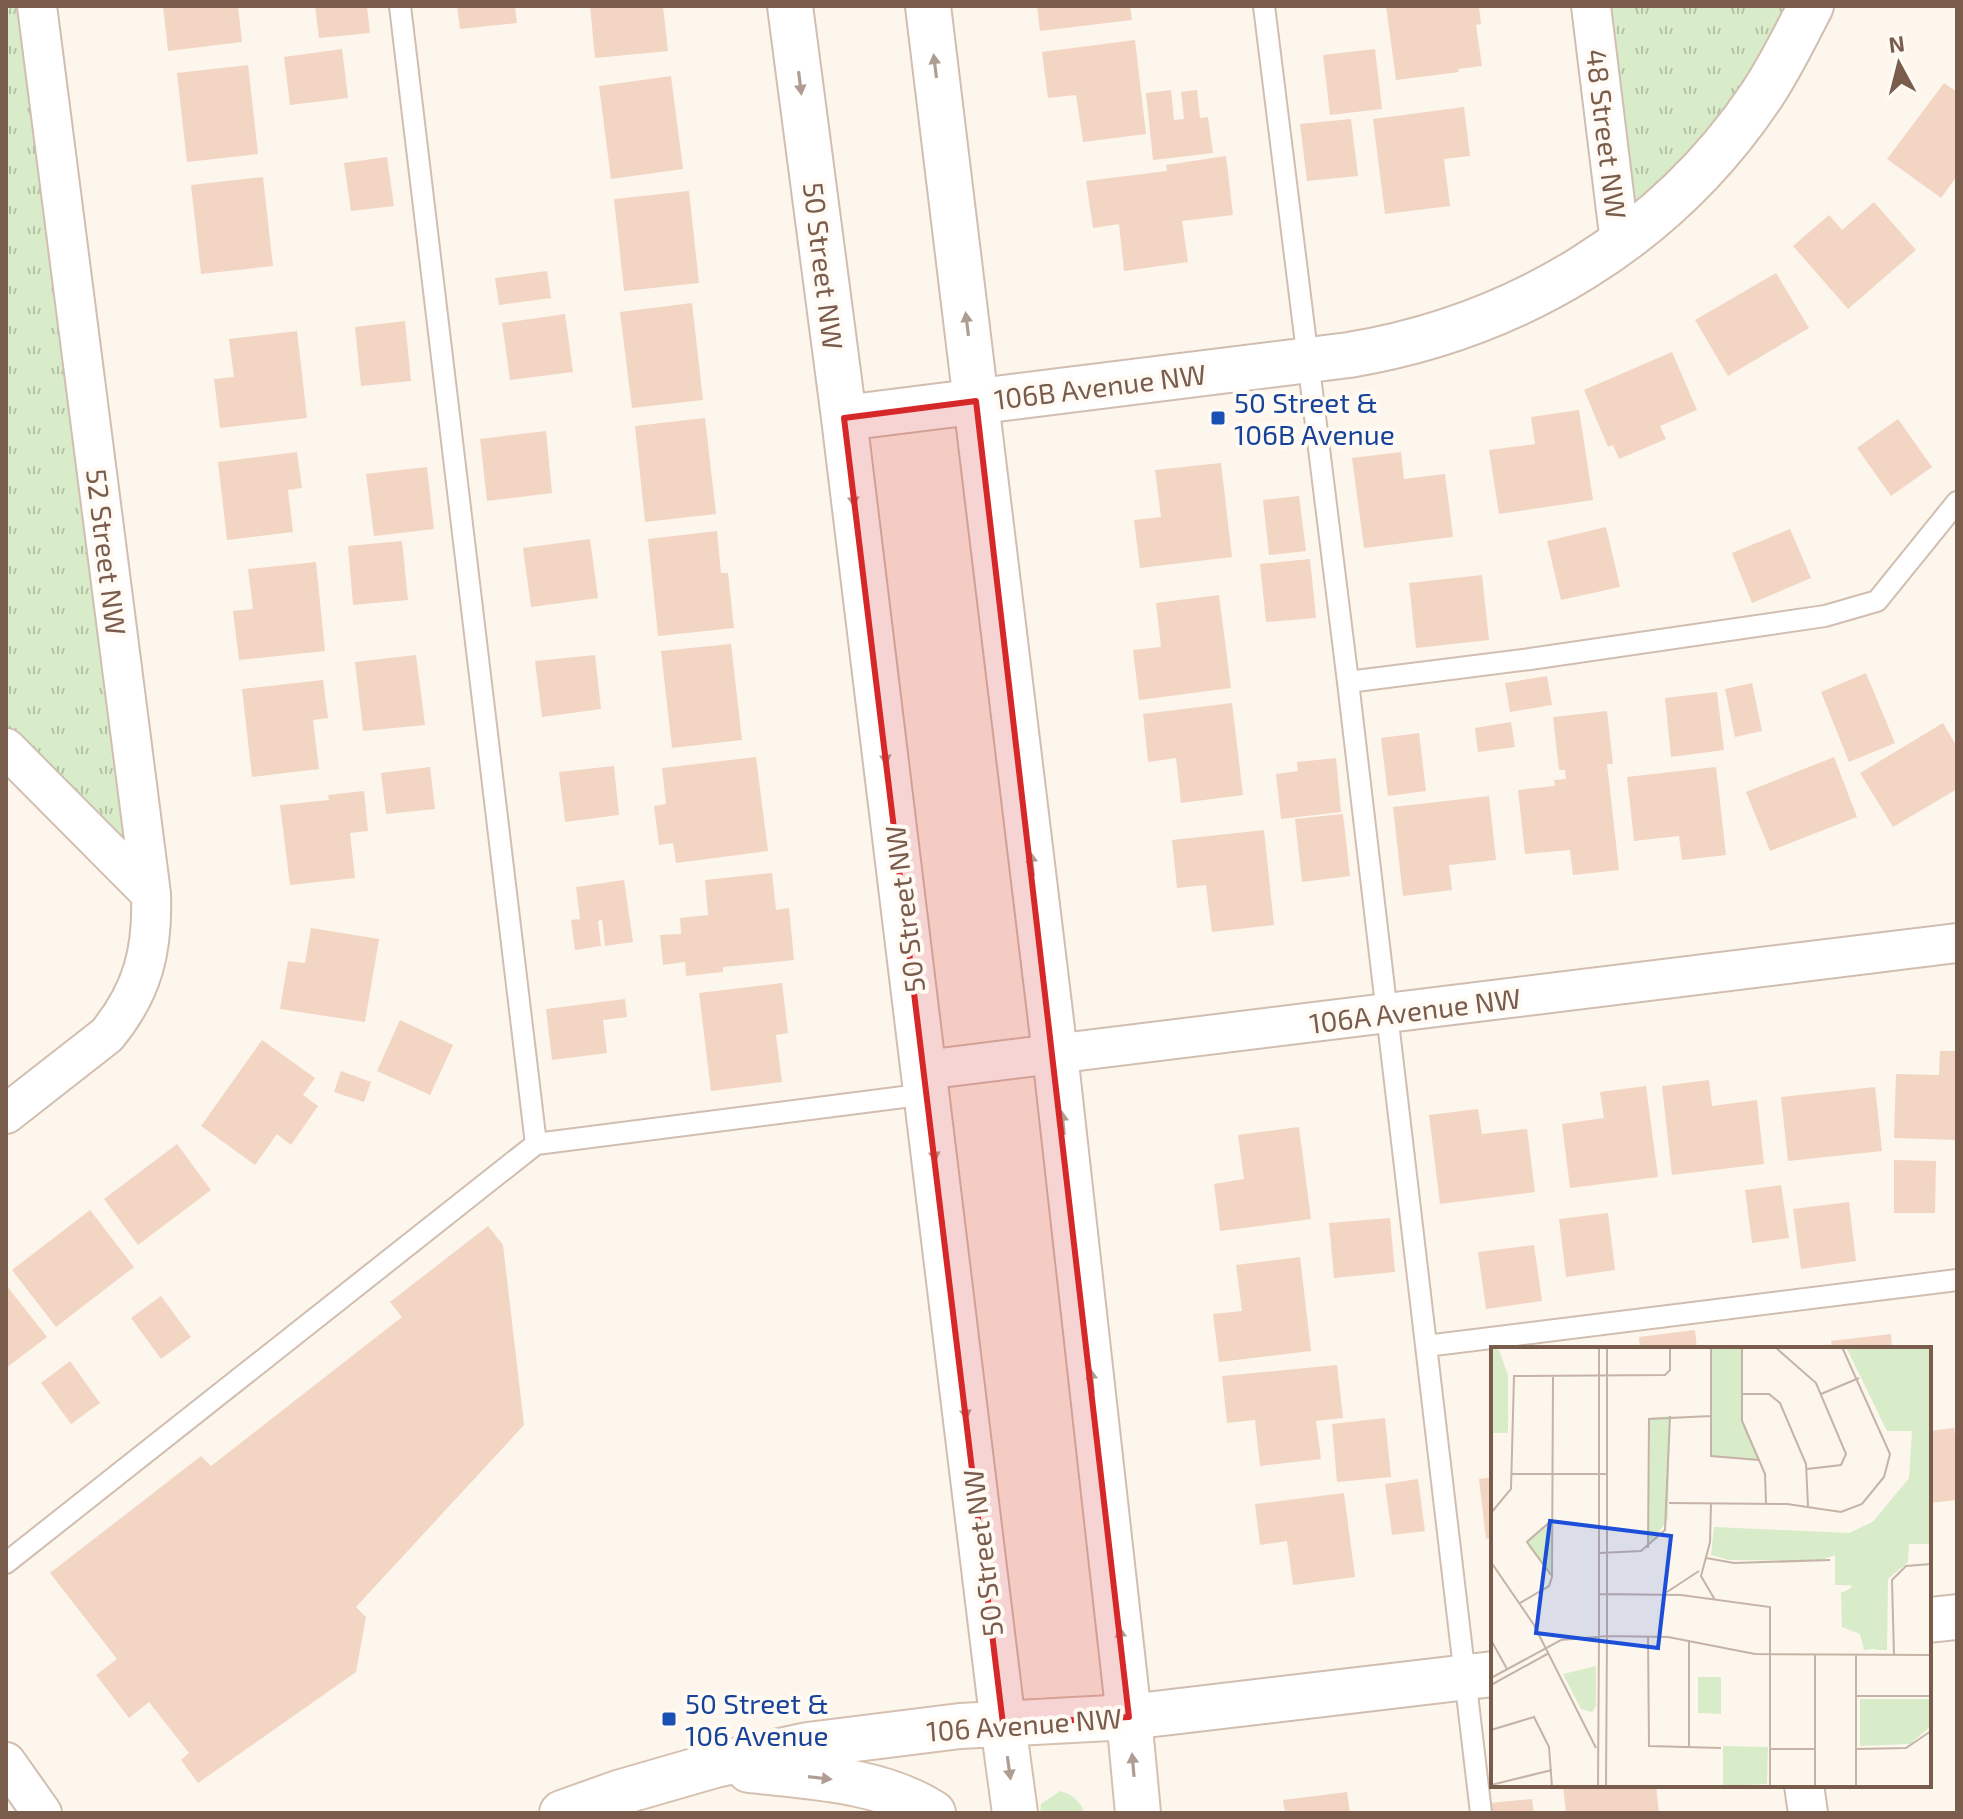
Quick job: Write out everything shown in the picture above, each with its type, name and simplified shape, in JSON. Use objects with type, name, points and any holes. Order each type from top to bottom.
[{"type":"street","points":[[6,12],[12,6]]},
{"type":"street","name":"52 Street NW","points":[[37,6],[151,894]]},
{"type":"street","name":"50 Street NW","points":[[790,6],[844,418],[1015,1813]]},
{"type":"street","points":[[928,6],[1055,1054],[1138,1813]]},
{"type":"street","name":"48 Street NW","points":[[1591,6],[1620,243]]},
{"type":"street","name":"48 Street NW","points":[[1620,243],[1674,198],[1724,144],[1761,96],[1811,6]]},
{"type":"street","name":"106B Avenue NW","points":[[844,418],[1309,361],[1399,346],[1513,307],[1555,285],[1620,243]]},
{"type":"street","points":[[6,748],[151,894],[152,927],[148,952],[132,1000],[119,1021],[107,1035],[6,1114]]},
{"type":"street","name":"106A Avenue NW","points":[[1906,948],[1957,928]]},
{"type":"street","name":"106A Avenue NW","points":[[925,1082],[1055,1054],[1957,943]]},
{"type":"street","points":[[1931,1620],[1957,1617]]},
{"type":"street","name":"106 Avenue NW","points":[[562,1813],[715,1765],[808,1745],[960,1726],[1129,1717],[1479,1676]]},
{"type":"street","points":[[6,1762],[42,1813]]},
{"type":"street","points":[[715,1765],[846,1782],[905,1799],[933,1813]]},
{"type":"street","points":[[1804,1787],[1808,1813]]},
{"type":"lane","points":[[400,6],[536,1144]]},
{"type":"lane","points":[[1264,6],[1426,1346],[1479,1676],[1481,1813]]},
{"type":"lane","points":[[1348,682],[1825,616],[1877,601],[1957,502]]},
{"type":"lane","points":[[6,1563],[536,1144],[925,1082]]},
{"type":"lane","points":[[1426,1346],[1957,1280]]},
{"type":"highlighted area","points":[[976,401],[1129,1717],[1003,1724],[844,418]]},
{"type":"green space","points":[[12,6],[37,6],[151,894],[6,748],[6,12]]},
{"type":"green space","points":[[1591,6],[1811,6],[1620,243]]},
{"type":"green space","points":[[1060,1791],[1075,1799],[1085,1813],[1040,1813],[1041,1804]]},
{"type":"building","points":[[163,6],[238,6],[242,42],[168,51]]},
{"type":"building","points":[[315,6],[367,6],[370,33],[319,38]]},
{"type":"building","points":[[457,6],[515,6],[517,23],[460,29]]},
{"type":"building","points":[[590,6],[663,6],[668,51],[595,58]]},
{"type":"building","points":[[1037,6],[1130,6],[1132,20],[1040,31]]},
{"type":"building","points":[[1386,6],[1479,6],[1481,24],[1476,25],[1482,66],[1396,80]]},
{"type":"building","points":[[1135,40],[1146,134],[1083,142],[1076,95],[1048,98],[1042,52]]},
{"type":"building","points":[[342,49],[348,98],[290,105],[284,57]]},
{"type":"building","points":[[1375,49],[1382,109],[1330,115],[1323,55]]},
{"type":"building","points":[[248,65],[258,154],[187,162],[177,73]]},
{"type":"building","points":[[671,76],[683,169],[611,179],[599,86]]},
{"type":"building","points":[[1944,83],[1957,92],[1957,176],[1941,198],[1887,159]]},
{"type":"building","points":[[1171,90],[1174,120],[1184,119],[1181,92],[1197,90],[1200,118],[1208,117],[1213,153],[1153,160],[1146,93]]},
{"type":"building","points":[[1464,107],[1470,156],[1444,159],[1450,206],[1385,214],[1373,119]]},
{"type":"building","points":[[1351,119],[1358,176],[1307,181],[1300,124]]},
{"type":"building","points":[[1226,156],[1233,215],[1182,221],[1188,262],[1124,271],[1119,224],[1093,228],[1086,181],[1167,171],[1166,165]]},
{"type":"building","points":[[387,157],[394,206],[351,211],[344,163]]},
{"type":"building","points":[[263,177],[273,266],[201,274],[191,185]]},
{"type":"building","points":[[689,191],[699,283],[624,291],[614,199]]},
{"type":"building","points":[[1874,202],[1916,250],[1848,309],[1793,246],[1829,215],[1842,230]]},
{"type":"building","points":[[547,271],[551,298],[499,305],[495,278]]},
{"type":"building","points":[[1776,273],[1809,328],[1728,376],[1695,320]]},
{"type":"building","points":[[692,303],[703,400],[632,408],[620,312]]},
{"type":"building","points":[[565,314],[573,372],[510,380],[502,323]]},
{"type":"building","points":[[405,321],[411,381],[361,386],[355,327]]},
{"type":"building","points":[[297,331],[307,418],[220,428],[214,379],[234,377],[229,339]]},
{"type":"building","points":[[1672,352],[1697,410],[1660,426],[1666,439],[1619,459],[1613,445],[1608,447],[1584,390]]},
{"type":"building","points":[[1579,410],[1593,500],[1499,514],[1489,450],[1535,444],[1531,417]]},
{"type":"building","points":[[705,418],[716,514],[645,522],[635,426]]},
{"type":"building","points":[[1898,419],[1932,467],[1891,496],[1857,448]]},
{"type":"building","points":[[546,431],[552,493],[487,501],[480,439]]},
{"type":"building","points":[[297,452],[302,488],[288,490],[293,532],[227,540],[218,462]]},
{"type":"building","points":[[1401,452],[1404,479],[1445,474],[1453,537],[1364,548],[1352,458]]},
{"type":"building","points":[[1221,463],[1232,557],[1140,568],[1134,520],[1161,517],[1155,470]]},
{"type":"building","points":[[427,467],[434,529],[374,536],[366,474]]},
{"type":"building","points":[[1299,496],[1306,551],[1269,555],[1263,500]]},
{"type":"building","points":[[1606,527],[1620,587],[1561,600],[1547,541]]},
{"type":"building","points":[[1790,529],[1811,578],[1752,603],[1732,553]]},
{"type":"building","points":[[717,531],[721,573],[728,573],[734,628],[658,636],[648,539]]},
{"type":"building","points":[[590,539],[598,598],[531,607],[523,548]]},
{"type":"building","points":[[402,541],[408,600],[353,605],[348,546]]},
{"type":"building","points":[[1310,559],[1316,618],[1266,622],[1260,564]]},
{"type":"building","points":[[316,562],[325,651],[239,660],[233,611],[253,609],[248,569]]},
{"type":"building","points":[[1482,575],[1489,640],[1416,648],[1409,583]]},
{"type":"building","points":[[1219,595],[1231,688],[1139,700],[1133,650],[1161,647],[1156,603]]},
{"type":"building","points":[[731,644],[742,740],[672,748],[661,651]]},
{"type":"building","points":[[416,655],[425,725],[363,731],[355,662]]},
{"type":"building","points":[[595,655],[601,709],[542,717],[535,661]]},
{"type":"building","points":[[1866,673],[1895,743],[1849,762],[1821,692]]},
{"type":"building","points":[[1547,676],[1552,705],[1510,712],[1505,683]]},
{"type":"building","points":[[323,680],[328,718],[313,720],[319,769],[252,777],[242,689]]},
{"type":"building","points":[[1752,683],[1762,731],[1735,737],[1725,689]]},
{"type":"building","points":[[1717,692],[1724,750],[1671,757],[1665,698]]},
{"type":"building","points":[[1232,703],[1243,795],[1181,803],[1176,758],[1148,762],[1143,714]]},
{"type":"building","points":[[1607,711],[1613,764],[1607,764],[1619,870],[1573,875],[1570,850],[1525,854],[1518,790],[1555,786],[1554,780],[1566,779],[1565,770],[1559,770],[1553,717]]},
{"type":"building","points":[[1511,722],[1515,747],[1478,752],[1475,728]]},
{"type":"building","points":[[1943,723],[1957,747],[1957,789],[1893,827],[1860,773]]},
{"type":"building","points":[[1419,733],[1426,791],[1388,796],[1381,738]]},
{"type":"building","points":[[756,757],[768,851],[676,863],[673,843],[659,845],[654,806],[666,804],[662,768]]},
{"type":"building","points":[[1834,757],[1857,817],[1770,851],[1746,792]]},
{"type":"building","points":[[1336,758],[1341,812],[1281,819],[1276,774],[1298,771],[1297,762]]},
{"type":"building","points":[[614,766],[619,815],[565,822],[559,772]]},
{"type":"building","points":[[430,767],[435,809],[386,814],[381,773]]},
{"type":"building","points":[[1716,767],[1726,855],[1682,860],[1679,836],[1634,841],[1627,777]]},
{"type":"building","points":[[364,791],[368,831],[350,833],[355,878],[290,885],[280,805],[329,800],[328,795]]},
{"type":"building","points":[[1489,796],[1496,860],[1449,865],[1452,890],[1403,896],[1393,807]]},
{"type":"building","points":[[1343,814],[1350,876],[1302,882],[1295,819]]},
{"type":"building","points":[[1264,830],[1274,925],[1212,932],[1206,885],[1177,888],[1172,840]]},
{"type":"building","points":[[772,873],[776,910],[789,908],[794,960],[723,967],[723,972],[686,976],[685,962],[663,965],[660,935],[681,934],[680,918],[708,915],[705,880]]},
{"type":"building","points":[[624,880],[633,942],[605,946],[602,920],[598,921],[601,946],[575,950],[571,920],[580,919],[576,887]]},
{"type":"building","points":[[311,928],[379,939],[365,1022],[280,1009],[288,961],[305,963]]},
{"type":"building","points":[[782,983],[788,1033],[776,1035],[782,1082],[711,1091],[699,993]]},
{"type":"building","points":[[625,999],[627,1017],[603,1020],[607,1053],[552,1060],[546,1009]]},
{"type":"building","points":[[400,1020],[453,1045],[430,1095],[377,1071]]},
{"type":"building","points":[[262,1040],[315,1078],[303,1095],[318,1106],[291,1145],[277,1134],[255,1165],[201,1126]]},
{"type":"building","points":[[1940,1051],[1957,1051],[1957,1140],[1894,1138],[1896,1074],[1939,1075]]},
{"type":"building","points":[[341,1071],[371,1082],[364,1102],[334,1092]]},
{"type":"building","points":[[1709,1080],[1712,1106],[1757,1100],[1764,1164],[1672,1175],[1662,1086]]},
{"type":"building","points":[[1646,1086],[1658,1177],[1570,1188],[1562,1124],[1604,1118],[1600,1092]]},
{"type":"building","points":[[1875,1087],[1882,1151],[1788,1161],[1781,1097]]},
{"type":"building","points":[[1478,1109],[1482,1134],[1527,1129],[1535,1192],[1440,1204],[1429,1115]]},
{"type":"building","points":[[1299,1127],[1311,1219],[1220,1231],[1214,1184],[1244,1179],[1238,1135]]},
{"type":"building","points":[[177,1144],[211,1190],[138,1245],[104,1199]]},
{"type":"building","points":[[1894,1160],[1936,1161],[1935,1213],[1894,1213]]},
{"type":"building","points":[[1781,1185],[1789,1238],[1752,1243],[1745,1190]]},
{"type":"building","points":[[1849,1202],[1856,1261],[1801,1269],[1793,1209]]},
{"type":"building","points":[[90,1210],[134,1267],[56,1327],[12,1270]]},
{"type":"building","points":[[1608,1213],[1615,1270],[1566,1277],[1559,1219]]},
{"type":"building","points":[[1390,1218],[1395,1272],[1334,1278],[1329,1223]]},
{"type":"building","points":[[488,1226],[503,1245],[524,1425],[356,1607],[366,1617],[356,1672],[198,1783],[181,1760],[189,1753],[149,1702],[129,1718],[96,1675],[117,1659],[50,1573],[201,1456],[211,1466],[402,1317],[390,1302]]},
{"type":"building","points":[[1534,1245],[1542,1301],[1486,1309],[1478,1252]]},
{"type":"building","points":[[1300,1257],[1311,1351],[1219,1362],[1213,1314],[1242,1311],[1236,1265]]},
{"type":"building","points":[[6,1285],[47,1337],[6,1368]]},
{"type":"building","points":[[161,1296],[191,1337],[161,1359],[131,1318]]},
{"type":"building","points":[[1695,1330],[1697,1347],[1640,1347],[1639,1337]]},
{"type":"building","points":[[1891,1334],[1892,1347],[1832,1347],[1831,1341]]},
{"type":"building","points":[[70,1361],[100,1403],[71,1424],[41,1383]]},
{"type":"building","points":[[1337,1365],[1343,1418],[1316,1421],[1321,1459],[1260,1466],[1255,1420],[1227,1423],[1222,1376]]},
{"type":"building","points":[[1385,1418],[1391,1477],[1337,1482],[1332,1424]]},
{"type":"building","points":[[1954,1428],[1957,1500],[1931,1503],[1931,1431]]},
{"type":"building","points":[[1491,1477],[1491,1538],[1486,1539],[1479,1479]]},
{"type":"building","points":[[1418,1479],[1425,1531],[1392,1535],[1385,1484]]},
{"type":"building","points":[[1344,1493],[1355,1577],[1293,1585],[1287,1541],[1260,1545],[1255,1504]]},
{"type":"building","points":[[1563,1787],[1656,1787],[1659,1813],[1566,1813]]},
{"type":"building","points":[[1347,1792],[1350,1813],[1285,1813],[1283,1800]]},
{"type":"building","points":[[1532,1799],[1534,1813],[1489,1813],[1488,1803]]},
{"type":"place","name":"50 Street & 106B Avenue","points":[[1218,418]]},
{"type":"place","name":"50 Street & 106 Avenue","points":[[669,1719]]}]
